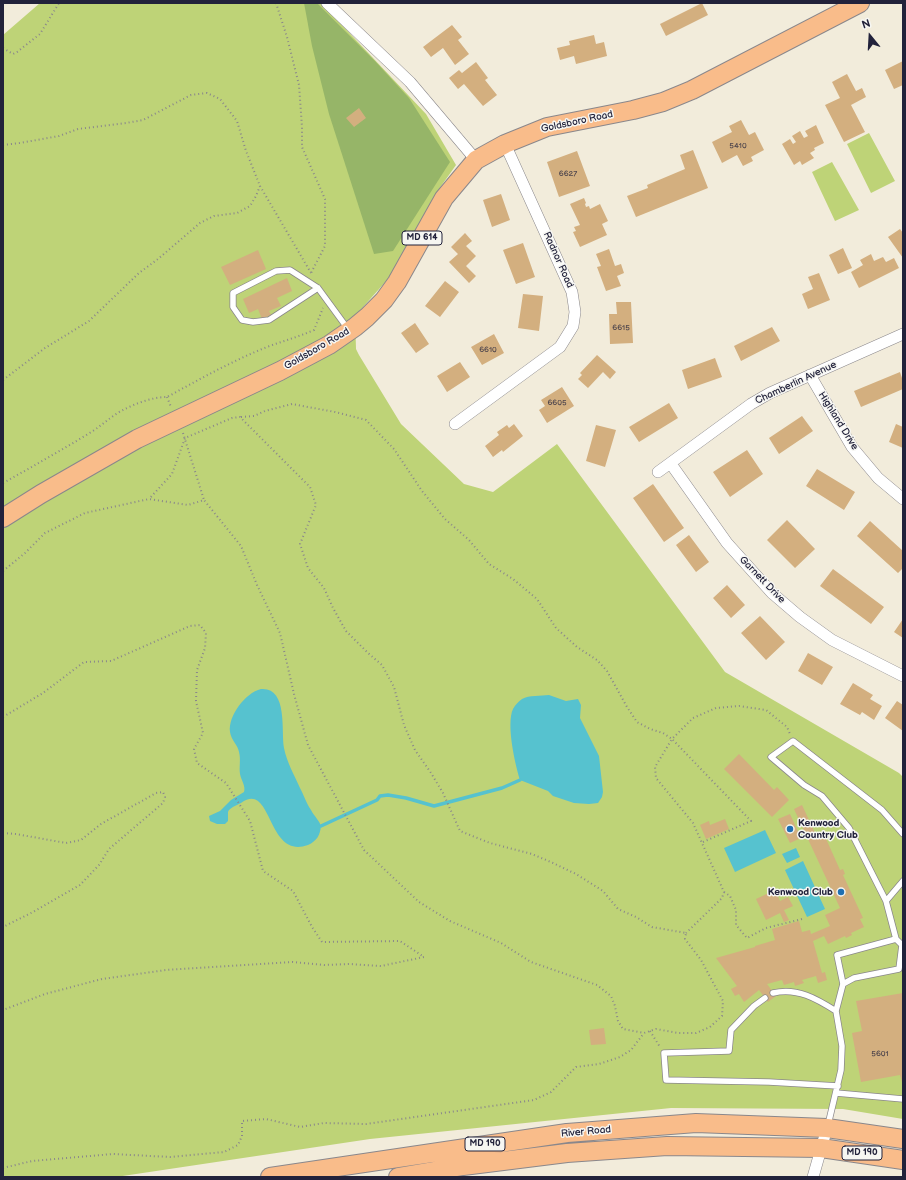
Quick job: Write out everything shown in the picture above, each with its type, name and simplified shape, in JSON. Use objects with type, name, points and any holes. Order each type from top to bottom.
[{"type":"main road","name":"Goldsboro Road","points":[[3,518],[41,494],[137,439],[280,371],[329,345],[349,331],[367,317],[384,300],[397,282],[444,198],[476,160],[505,144],[547,127],[634,110],[663,102],[692,90],[860,3]]},
{"type":"main road","name":"River Road","points":[[270,1177],[567,1133],[696,1123],[827,1128],[903,1139]]},
{"type":"main road","name":"River Road","points":[[398,1177],[463,1166],[567,1153],[659,1146],[821,1148],[903,1160]]},
{"type":"street","points":[[327,3],[410,82],[476,160]]},
{"type":"street","name":"Radnor Road","points":[[455,424],[560,347],[573,326],[575,312],[572,292],[505,144]]},
{"type":"street","name":"Chamberlin Avenue","points":[[658,472],[671,464],[751,404],[770,392],[903,334]]},
{"type":"street","name":"Highland Drive","points":[[810,375],[852,447],[878,478],[901,496]]},
{"type":"street","name":"Garnett Drive","points":[[671,464],[727,544],[772,593],[800,617],[832,640],[903,676]]},
{"type":"street","points":[[813,1177],[827,1128]]},
{"type":"lane","points":[[318,288],[269,320],[253,322],[242,320],[233,307],[233,293],[276,271],[290,270],[318,288],[349,331]]},
{"type":"lane","points":[[843,984],[854,978],[899,969],[902,945],[896,939],[886,901],[849,828],[822,796],[804,785],[771,758],[793,741],[882,810],[903,834]]},
{"type":"lane","points":[[886,901],[903,881]]},
{"type":"lane","points":[[827,1128],[841,1070],[842,1046],[836,1011],[843,984],[837,955],[896,939]]},
{"type":"lane","points":[[773,992],[796,992],[815,998],[836,1011]]},
{"type":"lane","points":[[765,998],[754,1006],[731,1030],[729,1051],[664,1053],[666,1080],[769,1082],[838,1086]]},
{"type":"lane","points":[[836,1094],[903,1099]]},
{"type":"path","points":[[3,48],[13,54],[40,34],[59,3]]},
{"type":"path","points":[[276,3],[299,85],[302,147],[325,199],[325,246],[311,274]]},
{"type":"path","points":[[3,145],[59,136],[78,129],[126,124],[143,120],[191,96],[207,93],[220,99],[237,121],[246,151],[260,186],[311,274],[318,288],[323,308],[314,330],[297,338],[267,347],[213,371],[167,397],[144,401],[120,412],[96,429],[3,483]]},
{"type":"path","points":[[3,380],[45,348],[89,321],[139,273],[158,259],[200,223],[214,216],[237,213],[250,206],[260,186]]},
{"type":"path","points":[[149,499],[172,474],[185,438],[232,418],[254,416],[265,411],[292,404],[335,412],[366,420],[394,448],[422,491],[445,519],[469,540],[489,564],[513,579],[537,599],[556,628],[577,647],[597,660],[607,671],[626,707],[637,722],[650,729],[663,733],[672,739],[751,821],[703,842]]},
{"type":"path","points":[[240,417],[310,487],[316,505],[300,544],[308,568],[324,588],[346,631],[382,665],[394,687],[404,725],[415,750],[431,772],[460,831],[490,843],[532,854],[553,863],[576,874],[603,891],[618,909],[636,917],[652,927],[686,934]]},
{"type":"path","points":[[185,438],[204,500],[241,546],[257,585],[280,633],[294,694],[308,745],[364,850],[419,902],[450,921],[501,943],[531,962],[597,985],[611,996],[618,1021],[623,1029],[644,1033],[656,1029],[678,1033],[696,1033],[710,1027],[722,1016],[723,1001],[701,960],[685,939],[686,934],[722,898],[724,892]]},
{"type":"path","points":[[3,571],[25,554],[45,533],[85,513],[149,499],[188,505],[204,500]]},
{"type":"path","points":[[3,717],[43,693],[84,662],[111,661],[190,626],[200,625],[206,633],[205,648],[197,670],[196,701],[203,733],[194,749],[197,763],[226,783],[250,821],[263,871],[293,891],[312,927],[322,942],[400,941],[424,957],[381,966],[350,964],[324,965],[293,962],[166,970],[102,979],[45,994],[3,1010]]},
{"type":"path","points":[[793,741],[787,727],[766,710],[739,706],[716,708],[693,718],[672,739],[655,767],[656,778],[693,823],[703,842],[724,892],[730,896],[736,910],[736,925],[747,938],[766,928],[802,919]]},
{"type":"path","points":[[3,833],[66,843],[81,840],[101,824],[156,793],[163,792],[165,797],[163,803],[109,849],[99,865],[80,885],[3,927]]},
{"type":"path","points":[[650,1031],[664,1053]]},
{"type":"path","points":[[3,1168],[32,1161],[113,1154],[170,1157],[224,1152],[238,1145],[242,1136],[242,1121],[266,1119],[300,1127],[324,1123],[366,1124],[534,1100],[551,1092],[576,1067],[599,1064],[620,1057],[631,1050],[644,1033]]},
{"type":"green space","points":[[40,3],[320,3],[426,114],[456,165],[439,189],[388,279],[355,316],[356,349],[401,424],[464,484],[493,492],[557,444],[725,672],[899,773],[903,777],[903,1119],[843,1109],[671,1108],[370,1139],[116,1177],[3,1177],[3,35]]},
{"type":"green space","points":[[304,3],[317,3],[375,61],[409,98],[450,162],[393,251],[374,254],[329,114],[312,46]]},
{"type":"green space","points":[[869,133],[895,181],[871,193],[847,144]]},
{"type":"green space","points":[[832,162],[859,210],[835,221],[812,172]]},
{"type":"water","points":[[261,689],[270,690],[276,695],[282,711],[283,740],[287,759],[308,805],[321,826],[318,837],[314,842],[308,845],[294,847],[284,842],[259,802],[251,799],[230,809],[228,812],[228,821],[225,824],[217,824],[210,821],[209,816],[220,811],[231,800],[244,792],[244,785],[240,774],[240,755],[231,735],[230,726],[235,712],[244,700],[255,691]]},
{"type":"water","points":[[549,695],[566,701],[578,699],[581,705],[580,718],[599,756],[603,792],[598,803],[574,803],[553,796],[548,791],[520,780],[514,754],[510,724],[513,709],[522,699],[532,696]]},
{"type":"water","points":[[765,830],[776,853],[735,872],[724,848]]},
{"type":"water","points":[[796,848],[800,857],[787,863],[782,854]]},
{"type":"water","points":[[803,861],[825,909],[807,917],[785,870]]},
{"type":"building","points":[[702,3],[708,15],[666,36],[660,24]]},
{"type":"building","points":[[452,25],[462,37],[458,40],[469,54],[455,65],[443,48],[431,57],[423,47]]},
{"type":"building","points":[[594,35],[596,44],[604,42],[607,56],[576,64],[574,56],[560,60],[557,48],[570,45],[569,41]]},
{"type":"building","points":[[903,61],[903,85],[894,89],[885,70]]},
{"type":"building","points":[[476,62],[488,78],[485,80],[497,95],[483,106],[464,84],[458,89],[449,78],[459,70],[462,73]]},
{"type":"building","points":[[847,74],[856,91],[862,88],[866,97],[851,105],[865,132],[844,142],[825,105],[840,98],[832,82]]},
{"type":"building","points":[[359,108],[366,118],[354,127],[346,118]]},
{"type":"building","points":[[741,120],[749,135],[755,132],[764,150],[751,157],[753,161],[743,166],[737,155],[722,163],[712,142],[732,132],[729,126]]},
{"type":"building","points":[[816,125],[824,143],[814,148],[815,150],[810,153],[814,158],[802,165],[800,161],[794,165],[782,144],[790,139],[793,144],[796,142],[792,136],[800,131],[804,138],[808,136],[805,131]]},
{"type":"building","points":[[693,150],[708,188],[636,217],[627,196],[648,188],[647,185],[685,169],[680,155]]},
{"type":"building","points":[[577,151],[590,186],[559,197],[547,162]]},
{"type":"building","points":[[501,194],[510,220],[492,227],[483,200]]},
{"type":"building","points":[[584,198],[586,207],[589,206],[590,209],[600,204],[608,221],[602,224],[607,235],[580,247],[573,232],[576,231],[574,227],[580,225],[570,204]]},
{"type":"building","points":[[900,229],[903,233],[903,258],[888,237]]},
{"type":"building","points":[[465,233],[472,241],[466,246],[476,256],[466,266],[476,276],[469,283],[449,262],[458,254],[451,247]]},
{"type":"building","points":[[523,243],[535,277],[516,284],[503,250]]},
{"type":"building","points":[[843,248],[852,268],[838,274],[829,255]]},
{"type":"building","points":[[609,249],[615,266],[621,264],[624,273],[617,276],[621,286],[606,291],[597,267],[601,266],[596,254]]},
{"type":"building","points":[[258,250],[266,269],[230,285],[221,267]]},
{"type":"building","points":[[871,254],[874,261],[883,257],[886,262],[894,258],[899,268],[859,288],[851,272],[863,265],[860,260]]},
{"type":"building","points":[[819,273],[830,300],[808,309],[802,294],[813,289],[808,277]]},
{"type":"building","points":[[287,278],[292,291],[277,298],[281,306],[269,311],[271,315],[262,319],[258,309],[249,313],[243,299]]},
{"type":"building","points":[[445,281],[459,292],[440,317],[425,306]]},
{"type":"building","points":[[523,294],[543,296],[539,331],[518,328]]},
{"type":"building","points":[[616,302],[631,302],[633,343],[610,344],[609,314],[617,314]]},
{"type":"building","points":[[415,323],[429,344],[416,353],[401,333]]},
{"type":"building","points":[[772,327],[780,341],[741,361],[734,346]]},
{"type":"building","points":[[494,334],[504,353],[482,365],[471,347]]},
{"type":"building","points":[[597,355],[616,372],[610,379],[603,372],[588,388],[578,379],[582,375],[580,373]]},
{"type":"building","points":[[715,358],[722,377],[688,389],[682,370]]},
{"type":"building","points":[[460,362],[470,377],[447,392],[437,376]]},
{"type":"building","points":[[900,372],[903,381],[903,389],[861,407],[854,391]]},
{"type":"building","points":[[562,387],[574,406],[547,423],[539,410],[545,406],[541,400]]},
{"type":"building","points":[[669,403],[678,418],[639,442],[629,427]]},
{"type":"building","points":[[802,416],[813,431],[779,454],[769,438]]},
{"type":"building","points":[[514,424],[523,436],[503,452],[502,450],[493,457],[485,446],[499,435],[497,432],[507,425],[509,428]]},
{"type":"building","points":[[896,424],[903,427],[903,448],[889,442]]},
{"type":"building","points":[[596,425],[616,430],[605,467],[586,461]]},
{"type":"building","points":[[747,450],[763,474],[730,497],[713,472]]},
{"type":"building","points":[[817,469],[855,492],[844,510],[806,486]]},
{"type":"building","points":[[653,484],[684,528],[664,542],[633,498]]},
{"type":"building","points":[[787,520],[815,549],[795,568],[767,540]]},
{"type":"building","points":[[870,521],[903,551],[903,568],[898,573],[857,536]]},
{"type":"building","points":[[689,535],[709,562],[696,572],[676,545]]},
{"type":"building","points":[[833,569],[884,607],[871,624],[820,586]]},
{"type":"building","points":[[727,585],[745,605],[731,618],[713,598]]},
{"type":"building","points":[[760,616],[785,642],[766,660],[741,633]]},
{"type":"building","points":[[903,619],[903,638],[894,632]]},
{"type":"building","points":[[808,653],[833,667],[822,685],[798,671]]},
{"type":"building","points":[[853,683],[873,695],[870,699],[882,706],[874,720],[862,712],[860,715],[840,704]]},
{"type":"building","points":[[897,701],[903,705],[903,731],[885,718]]},
{"type":"building","points":[[739,754],[774,790],[777,787],[789,800],[772,817],[724,769]]},
{"type":"building","name":"Kenwood Club","points":[[802,805],[816,835],[823,832],[840,870],[843,869],[845,874],[843,875],[863,918],[860,919],[864,927],[851,933],[852,935],[846,938],[845,936],[828,944],[824,936],[813,941],[822,973],[825,972],[827,980],[818,983],[816,976],[802,980],[804,983],[795,986],[794,982],[784,985],[782,980],[767,984],[776,996],[768,1002],[759,990],[744,1002],[739,994],[735,996],[731,989],[737,986],[716,958],[775,940],[772,929],[799,921],[802,932],[810,930],[811,934],[830,926],[825,915],[840,908],[794,809]]},
{"type":"building","name":"Kenwood Country Club","points":[[790,814],[801,838],[790,843],[778,819]]},
{"type":"building","points":[[725,819],[729,829],[706,839],[700,825],[709,821],[710,825]]},
{"type":"building","points":[[775,890],[780,901],[788,897],[793,906],[784,910],[789,920],[784,922],[780,913],[766,920],[756,899]]},
{"type":"building","points":[[903,993],[903,1086],[900,1075],[861,1082],[852,1033],[862,1031],[856,1001]]},
{"type":"building","points":[[604,1028],[606,1044],[591,1045],[589,1030]]},
{"type":"waterway","points":[[321,826],[377,800],[380,796],[388,795],[406,798],[434,806],[502,788],[520,780]]},
{"type":"place","name":"Kenwood Country Club","points":[[790,829]]},
{"type":"place","name":"Kenwood Club","points":[[841,892]]}]
